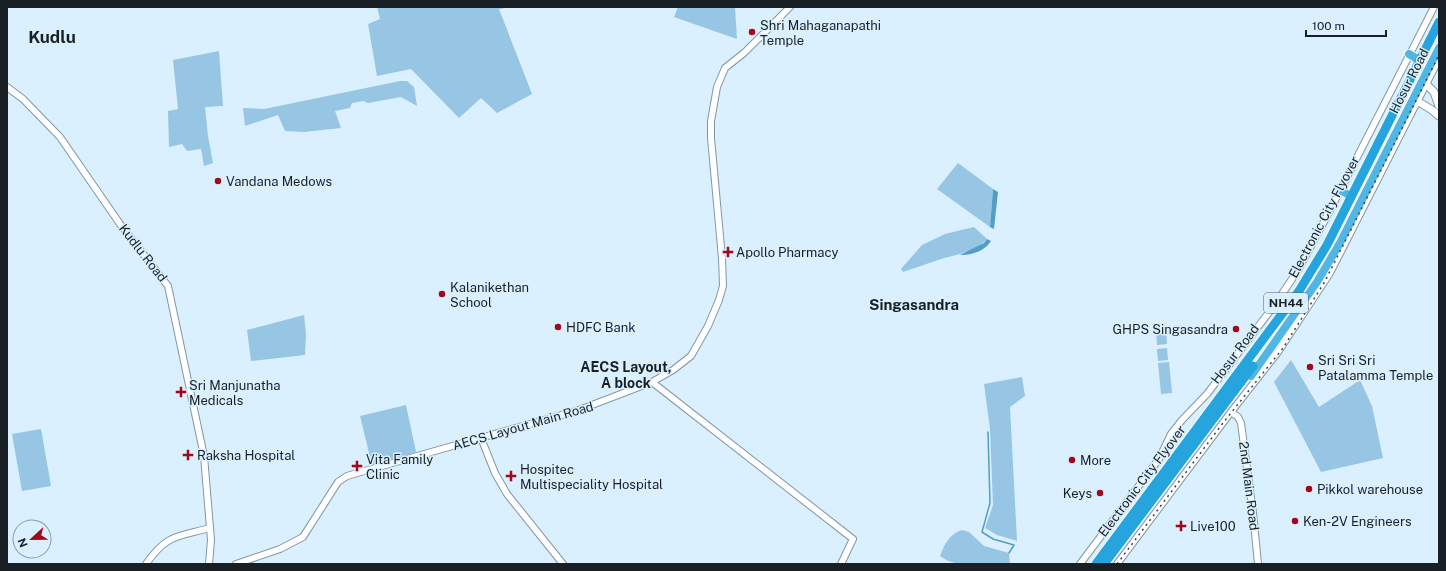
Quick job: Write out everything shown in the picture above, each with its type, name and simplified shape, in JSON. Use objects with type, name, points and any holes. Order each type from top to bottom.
[{"type":"highway","name":"Hosur Road","points":[[1092,564],[1272,324],[1324,243],[1439,15]]},
{"type":"highway","name":"Electronic City Flyover","points":[[1096,564],[1253,355],[1299,291],[1327,245],[1439,22]]},
{"type":"highway","name":"Electronic City Flyover","points":[[1104,564],[1292,310],[1324,260],[1439,34]]},
{"type":"highway","name":"Hosur Road","points":[[1109,564],[1277,341],[1313,288],[1340,243],[1415,100],[1439,48]]},
{"type":"highway","points":[[1409,54],[1417,59]]},
{"type":"highway","points":[[1340,190],[1349,194]]},
{"type":"main road","points":[[1426,84],[1434,92],[1439,106]]},
{"type":"main road","points":[[1415,100],[1439,116]]},
{"type":"street","name":"AECS Layout Main Road","points":[[236,564],[280,549],[303,537],[338,482],[347,476],[579,410],[612,399],[652,382],[677,368],[695,352],[708,326],[721,292],[722,258],[711,138],[711,121],[717,87],[725,68],[750,48],[790,7]]},
{"type":"street","points":[[1080,564],[1158,459],[1175,429],[1207,394],[1276,303],[1298,270],[1434,7]]},
{"type":"street","points":[[1117,564],[1278,352],[1330,273],[1415,100],[1426,84],[1439,58]]},
{"type":"street","name":"Kudlu Road","points":[[7,87],[23,99],[60,138],[120,224],[168,286],[204,456],[210,528],[209,564]]},
{"type":"street","points":[[652,382],[853,539],[841,564]]},
{"type":"street","name":"2nd Main Road","points":[[1231,412],[1241,422],[1258,564]]},
{"type":"street","points":[[481,438],[495,473],[507,494],[563,564]]},
{"type":"street","points":[[146,564],[159,547],[169,539],[210,528]]},
{"type":"shaded area","points":[[377,7],[512,7],[499,9],[532,94],[497,113],[481,98],[459,118],[411,69],[377,76],[368,24],[380,19]]},
{"type":"shaded area","points":[[678,7],[735,7],[737,39],[674,17]]},
{"type":"shaded area","points":[[219,51],[223,106],[205,107],[213,163],[204,166],[201,149],[187,151],[182,144],[169,147],[168,111],[178,109],[173,60]]},
{"type":"shaded area","points":[[400,81],[407,81],[414,87],[417,106],[401,97],[368,103],[363,101],[352,103],[350,108],[335,111],[341,128],[304,132],[285,131],[278,115],[245,126],[243,108],[264,109]]},
{"type":"shaded area","points":[[958,163],[993,189],[990,227],[937,189]]},
{"type":"shaded area","points":[[993,189],[998,192],[994,229],[990,227]]},
{"type":"shaded area","points":[[974,227],[987,239],[977,247],[966,252],[903,272],[901,269],[922,245],[945,234]]},
{"type":"shaded area","points":[[987,239],[991,241],[982,250],[960,255],[984,243]]},
{"type":"shaded area","points":[[304,315],[306,334],[305,355],[251,361],[247,330]]},
{"type":"shaded area","points":[[1166,329],[1167,344],[1157,345],[1156,330]]},
{"type":"shaded area","points":[[1167,348],[1168,360],[1158,361],[1157,349]]},
{"type":"shaded area","points":[[1291,360],[1319,407],[1360,380],[1372,406],[1383,458],[1321,472],[1274,382]]},
{"type":"shaded area","points":[[1169,362],[1172,393],[1161,394],[1158,363]]},
{"type":"shaded area","points":[[1022,377],[1025,396],[1010,407],[1017,541],[997,535],[985,528],[993,505],[990,429],[984,384]]},
{"type":"shaded area","points":[[406,405],[416,452],[372,465],[360,416]]},
{"type":"shaded area","points":[[41,429],[51,486],[22,491],[12,434]]},
{"type":"shaded area","points":[[962,530],[969,532],[984,546],[1009,553],[1010,564],[965,565],[947,560],[940,556],[950,537]]},
{"type":"waterway","points":[[988,432],[990,503],[982,532],[993,539],[1014,545],[1009,553]]},
{"type":"railway","points":[[1117,564],[1223,423],[1283,348],[1324,283],[1439,55]]},
{"type":"place","name":"Shri Mahaganapathi Temple","points":[[752,32]]},
{"type":"place","name":"Vandana Medows","points":[[218,181]]},
{"type":"place","name":"Apollo Pharmacy","points":[[728,252]]},
{"type":"place","name":"Kalanikethan School","points":[[442,294]]},
{"type":"place","name":"HDFC Bank","points":[[558,327]]},
{"type":"place","name":"GHPS Singasandra","points":[[1236,329]]},
{"type":"place","name":"Sri Sri Sri Patalamma Temple","points":[[1310,367]]},
{"type":"place","name":"Sri Manjunatha Medicals","points":[[181,392]]},
{"type":"place","name":"Raksha Hospital","points":[[188,455]]},
{"type":"place","name":"More","points":[[1072,460]]},
{"type":"place","name":"Vita Family Clinic","points":[[357,466]]},
{"type":"place","name":"Hospitec Multispeciality Hospital","points":[[511,476]]},
{"type":"place","name":"Pikkol warehouse","points":[[1309,489]]},
{"type":"place","name":"Keys","points":[[1100,493]]},
{"type":"place","name":"Ken-2V Engineers","points":[[1295,521]]},
{"type":"place","name":"Live100","points":[[1181,526]]},
{"type":"district","name":"Kudlu","points":[[52,37]]},
{"type":"district","name":"Singasandra","points":[[914,304]]},
{"type":"district","name":"AECS Layout, A block","points":[[626,376]]}]
